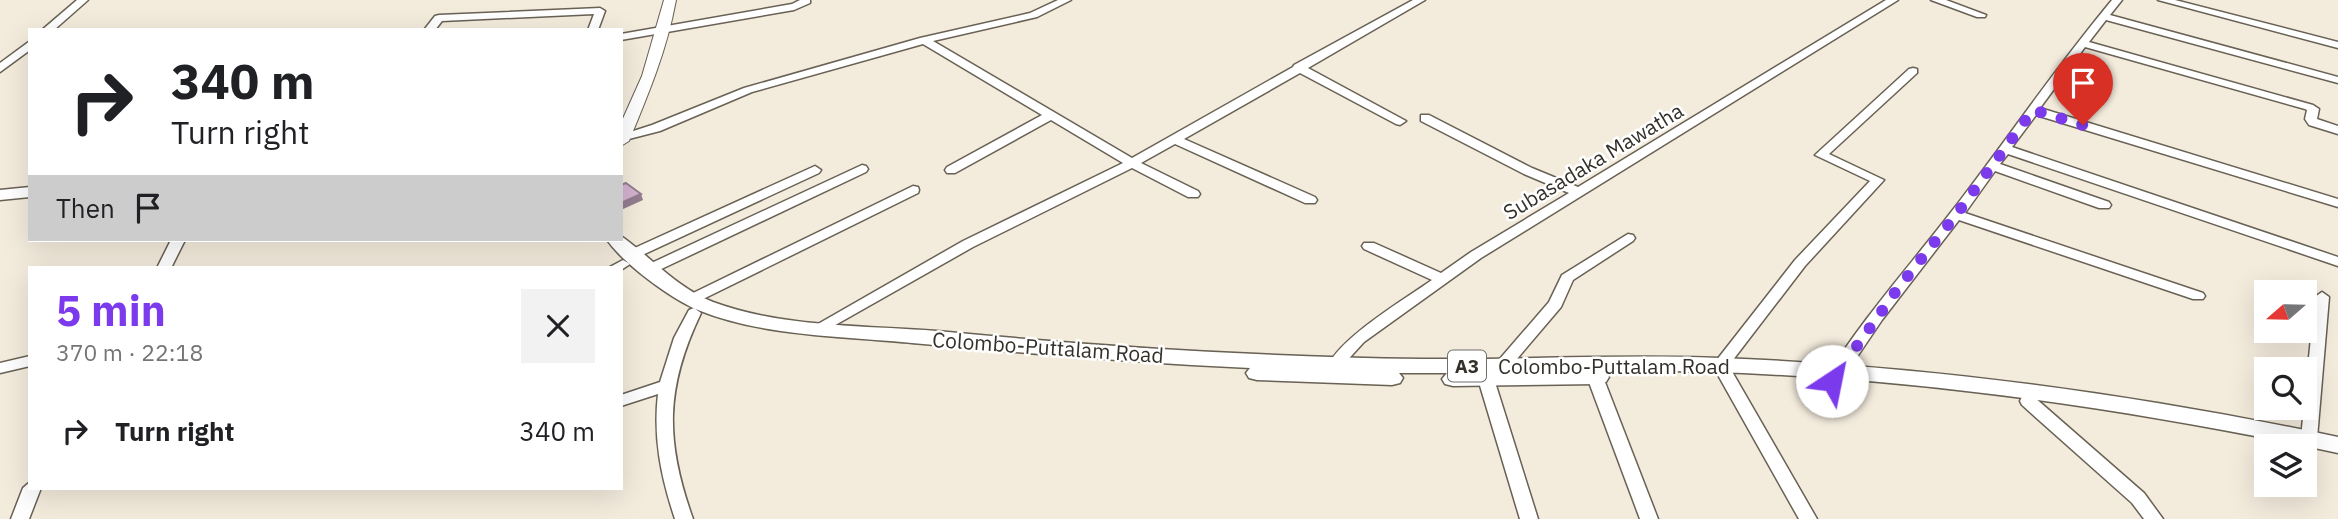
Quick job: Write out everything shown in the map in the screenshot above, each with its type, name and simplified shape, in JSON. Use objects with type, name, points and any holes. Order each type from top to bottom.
[{"type":"highway","points":[[0,195],[28,192]]},
{"type":"highway","points":[[0,203],[28,200]]},
{"type":"highway","name":"Colombo-Puttalam Road","points":[[603,242],[659,294],[695,305],[779,323],[1069,350],[1334,370]]},
{"type":"highway","name":"Colombo-Puttalam Road","points":[[617,242],[624,262]]},
{"type":"highway","name":"Colombo-Puttalam Road","points":[[624,262],[650,270],[719,322],[761,332],[834,341],[1069,362],[1595,377],[1723,370]]},
{"type":"highway","name":"Colombo-Puttalam Road","points":[[1495,375],[1723,370],[1835,377],[2111,401],[2258,434]]},
{"type":"highway","name":"Colombo-Puttalam Road","points":[[1835,377],[2117,413],[2254,440]]},
{"type":"highway","name":"Colombo-Puttalam Road","points":[[2317,445],[2338,445]]},
{"type":"highway","name":"Colombo-Puttalam Road","points":[[2317,449],[2338,458]]},
{"type":"main road","points":[[623,137],[649,76],[670,0]]},
{"type":"street","points":[[49,28],[83,0]]},
{"type":"street","points":[[566,12],[571,0]]},
{"type":"street","points":[[623,37],[794,7],[805,3],[805,0]]},
{"type":"street","points":[[623,139],[748,90],[924,40],[1032,15],[1066,0]]},
{"type":"street","points":[[823,327],[968,244],[1132,163],[1420,0]]},
{"type":"street","name":"Subasadaka Mawatha","points":[[1334,370],[1359,340],[1475,255],[1892,0]]},
{"type":"street","points":[[1936,0],[1981,15]]},
{"type":"street","points":[[1835,377],[1899,287],[2117,0]]},
{"type":"street","points":[[2163,0],[2338,45]]},
{"type":"street","points":[[431,28],[439,18],[600,11],[594,28]]},
{"type":"street","points":[[2103,16],[2338,80]]},
{"type":"street","points":[[924,40],[1132,163],[1193,194]]},
{"type":"street","points":[[2082,43],[2309,107],[2313,109],[2313,122],[2338,130]]},
{"type":"street","points":[[0,69],[28,46]]},
{"type":"street","points":[[1298,67],[1400,121]]},
{"type":"street","points":[[1808,519],[1723,370],[1800,263],[1878,180],[1821,155],[1913,71]]},
{"type":"street","points":[[2033,110],[2338,203]]},
{"type":"street","points":[[951,170],[1051,115]]},
{"type":"street","points":[[1425,118],[1528,171],[1578,192]]},
{"type":"street","points":[[1175,139],[1310,200]]},
{"type":"street","points":[[2005,149],[2338,262]]},
{"type":"street","points":[[1993,166],[2104,205]]},
{"type":"street","points":[[650,270],[862,169]]},
{"type":"street","points":[[624,262],[815,170]]},
{"type":"street","points":[[684,519],[675,496],[662,434],[667,385],[677,343],[695,305],[914,190]]},
{"type":"street","points":[[1956,215],[2198,296]]},
{"type":"street","points":[[1529,519],[1495,375],[1556,304],[1567,278],[1628,238]]},
{"type":"street","points":[[165,266],[177,242]]},
{"type":"street","points":[[1369,246],[1443,279]]},
{"type":"street","points":[[2308,434],[2322,297]]},
{"type":"street","points":[[0,368],[28,361]]},
{"type":"street","points":[[1595,377],[1649,519]]},
{"type":"street","points":[[623,400],[667,385]]},
{"type":"street","points":[[2028,401],[2138,498],[2154,519]]},
{"type":"street","points":[[20,519],[31,490]]},
{"type":"building","points":[[626,183],[641,194],[623,202],[623,184]]},
{"type":"route","points":[[1832,381],[1899,287],[2033,110],[2083,125]]}]
